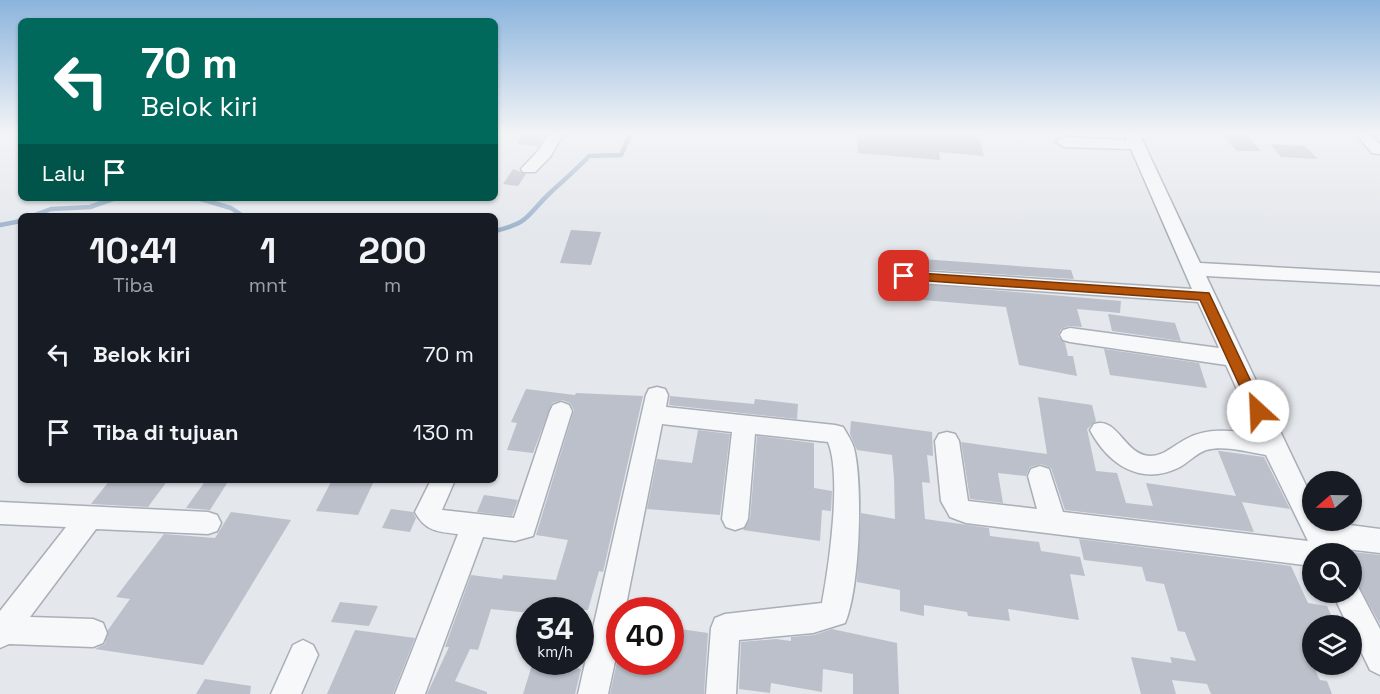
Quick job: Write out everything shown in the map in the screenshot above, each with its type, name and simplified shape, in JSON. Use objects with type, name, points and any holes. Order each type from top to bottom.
[{"type":"street","points":[[529,169],[533,165]]},
{"type":"street","points":[[1146,165],[1318,543]]},
{"type":"street","points":[[1192,269],[1380,279]]},
{"type":"street","points":[[904,276],[1205,296]]},
{"type":"street","points":[[1070,335],[1234,358]]},
{"type":"street","points":[[593,694],[655,405],[744,426],[835,434],[840,438],[843,447],[846,493],[840,584],[835,613],[826,618],[725,628],[721,694]]},
{"type":"street","points":[[442,483],[428,512],[435,520],[515,530],[525,528],[561,411]]},
{"type":"street","points":[[735,519],[744,426]]},
{"type":"street","points":[[1102,430],[1116,452],[1144,464],[1168,462],[1196,444],[1207,441],[1274,446]]},
{"type":"street","points":[[947,441],[954,501],[959,509],[1053,522],[1302,546]]},
{"type":"street","points":[[1040,476],[1053,522]]},
{"type":"street","points":[[0,513],[208,523]]},
{"type":"street","points":[[1,632],[90,517]]},
{"type":"street","points":[[410,694],[474,526]]},
{"type":"street","points":[[1362,543],[1380,541]]},
{"type":"street","points":[[1352,603],[1380,660]]},
{"type":"street","points":[[1,632],[93,633]]},
{"type":"street","points":[[286,694],[303,655]]},
{"type":"building","points":[[513,169],[526,174],[518,186],[503,184]]},
{"type":"building","points":[[571,230],[601,232],[591,265],[560,263]]},
{"type":"building","points":[[895,257],[1071,270],[1074,279],[904,268],[896,270]]},
{"type":"building","points":[[898,282],[1121,301],[1120,313],[1077,309],[1082,327],[1069,326],[1061,329],[1058,336],[1065,343],[1068,356],[1073,356],[1077,376],[1019,365],[1006,307],[899,298]]},
{"type":"building","points":[[1108,314],[1175,323],[1181,341],[1112,331]]},
{"type":"building","points":[[1104,349],[1199,363],[1207,388],[1110,375]]},
{"type":"building","points":[[526,389],[575,395],[576,393],[643,396],[603,572],[599,571],[592,597],[516,597],[516,612],[491,609],[478,650],[470,649],[455,681],[487,692],[487,694],[427,694],[449,647],[445,647],[471,575],[502,579],[503,575],[556,580],[568,540],[536,535],[574,410],[570,403],[562,400],[552,403],[533,453],[507,450],[517,423],[511,422]]},
{"type":"building","points":[[670,396],[754,404],[755,399],[798,404],[797,419],[669,405]]},
{"type":"building","points":[[1038,397],[1092,405],[1096,421],[1087,429],[1096,471],[1117,473],[1126,503],[1153,506],[1146,483],[1236,496],[1218,451],[1220,451],[1264,457],[1290,509],[1242,502],[1254,532],[1065,510],[1051,468],[1041,464],[1030,467],[1026,476],[998,473],[1003,503],[970,499],[961,442],[1047,454]]},
{"type":"building","points":[[851,421],[932,432],[933,456],[927,455],[930,483],[922,482],[925,519],[989,528],[990,536],[1039,542],[1041,551],[1080,557],[1085,576],[1070,574],[1079,620],[1008,609],[1010,621],[968,616],[967,612],[924,605],[924,616],[900,611],[900,590],[857,582],[861,513],[895,519],[894,478],[892,455],[857,450],[850,434]]},
{"type":"building","points":[[698,430],[730,434],[720,515],[647,509],[657,459],[692,463]]},
{"type":"building","points":[[757,436],[814,443],[814,488],[832,491],[831,511],[822,510],[820,541],[743,530],[750,519]]},
{"type":"building","points":[[108,483],[166,483],[148,507],[91,504]]},
{"type":"building","points":[[204,483],[227,483],[210,510],[186,508]]},
{"type":"building","points":[[330,483],[373,483],[358,515],[316,511]]},
{"type":"building","points":[[484,495],[518,500],[512,516],[477,512]]},
{"type":"building","points":[[391,509],[413,512],[416,518],[410,532],[382,528]]},
{"type":"building","points":[[231,512],[291,520],[203,665],[95,649],[105,644],[108,630],[130,599],[116,597],[164,534],[215,538]]},
{"type":"building","points":[[1079,539],[1291,566],[1302,590],[1302,603],[1327,606],[1331,615],[1302,615],[1302,675],[1318,675],[1320,680],[1327,681],[1332,694],[1211,694],[1207,684],[1172,680],[1176,694],[1141,694],[1131,657],[1172,663],[1170,657],[1196,661],[1185,632],[1178,631],[1164,584],[1146,581],[1142,567],[1084,560]]},
{"type":"building","points":[[1362,553],[1380,555],[1380,624],[1362,592]]},
{"type":"building","points":[[340,602],[378,606],[369,626],[331,622]]},
{"type":"building","points":[[832,629],[897,643],[899,694],[853,694],[853,674],[823,669],[822,692],[771,683],[770,693],[739,689],[741,642],[776,639],[791,641],[791,637],[814,635]]},
{"type":"building","points":[[355,630],[415,638],[393,694],[327,694]]},
{"type":"building","points":[[684,630],[708,633],[704,694],[610,694],[614,675],[684,675]]},
{"type":"building","points":[[529,675],[580,675],[575,694],[523,694]]},
{"type":"building","points":[[205,679],[251,686],[250,694],[196,694]]},
{"type":"waterway","points":[[498,230],[528,217],[580,165]]},
{"type":"waterway","points":[[40,213],[51,209],[90,207],[107,201]]},
{"type":"waterway","points":[[207,201],[231,208],[238,213]]},
{"type":"waterway","points":[[0,225],[18,222]]},
{"type":"route","points":[[904,276],[1205,296],[1258,411]]}]
